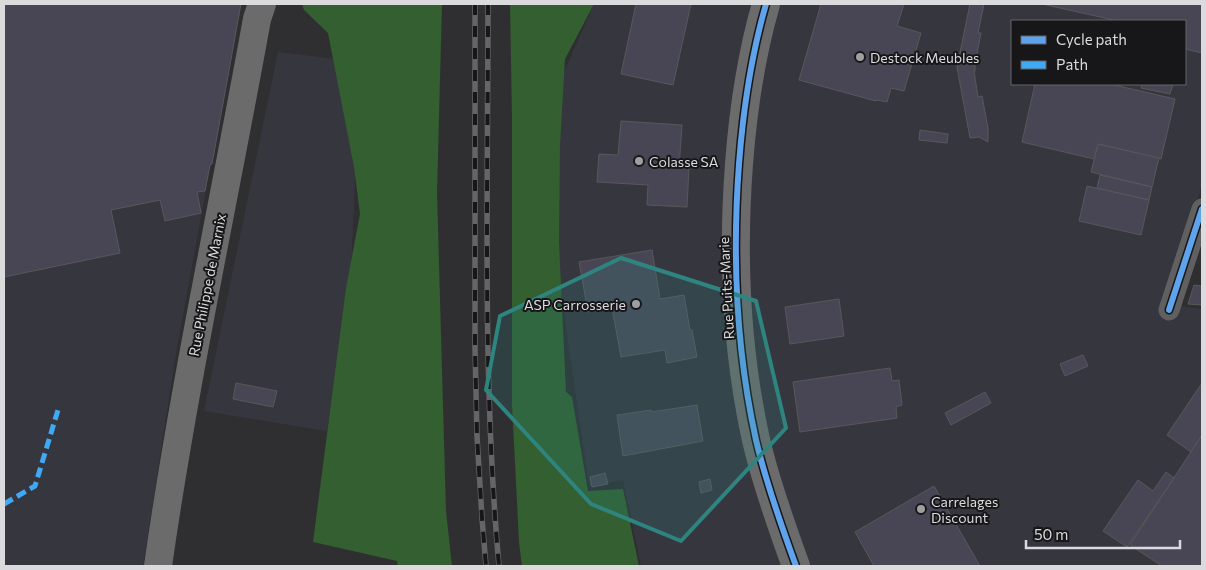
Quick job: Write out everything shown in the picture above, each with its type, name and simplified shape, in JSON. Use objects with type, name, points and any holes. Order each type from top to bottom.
[{"type":"street","name":"Rue Puits-Marie","points":[[766,4],[750,78],[741,137],[736,203],[736,286],[743,365],[756,441],[768,486],[796,566]]},
{"type":"street","name":"Rue Philippe de Marnix","points":[[158,566],[176,450],[259,9]]},
{"type":"street","points":[[1169,310],[1202,208]]},
{"type":"highlighted area","points":[[621,258],[756,301],[786,428],[681,541],[591,504],[486,390],[500,316]]},
{"type":"shaded area","points":[[4,4],[240,4],[176,353],[143,566],[4,566]]},
{"type":"shaded area","points":[[594,4],[1202,4],[1202,185],[1165,304],[1202,309],[1202,566],[641,566],[623,480],[589,486],[553,236],[557,88]]},
{"type":"shaded area","points":[[278,52],[360,62],[351,273],[327,431],[204,411]]},
{"type":"green space","points":[[302,4],[442,4],[437,193],[446,511],[452,566],[398,566],[397,561],[313,542],[346,288],[360,214],[354,167],[328,33],[304,10]]},
{"type":"green space","points":[[510,4],[594,4],[565,59],[560,145],[559,242],[566,392],[572,397],[588,491],[623,489],[639,566],[522,566],[519,542],[512,404]]},
{"type":"building","points":[[4,4],[241,4],[212,164],[210,165],[205,191],[197,192],[201,213],[165,221],[160,200],[111,210],[120,253],[4,277]]},
{"type":"building","points":[[636,4],[691,4],[673,85],[621,74]]},
{"type":"building","name":"Destock Meubles","points":[[821,4],[904,4],[897,26],[921,33],[904,91],[891,88],[887,102],[876,101],[799,80]]},
{"type":"building","points":[[970,4],[984,4],[978,33],[981,33],[974,71],[978,97],[982,96],[988,128],[988,142],[979,137],[970,138],[957,67]]},
{"type":"building","points":[[1042,4],[1202,4],[1202,53],[1186,49],[1186,20],[1114,20]]},
{"type":"building","points":[[1035,85],[1114,85],[1175,99],[1161,159],[1098,144],[1094,159],[1022,142]]},
{"type":"building","points":[[1142,85],[1173,85],[1170,94],[1141,88]]},
{"type":"building","name":"Colasse SA","points":[[621,121],[682,125],[679,168],[689,168],[687,207],[647,205],[648,185],[597,182],[599,154],[618,155]]},
{"type":"building","points":[[920,130],[948,134],[947,143],[919,140]]},
{"type":"building","points":[[1098,144],[1159,158],[1152,187],[1091,172]]},
{"type":"building","points":[[1100,175],[1152,187],[1149,200],[1097,188]]},
{"type":"building","points":[[1087,186],[1149,200],[1141,235],[1079,221]]},
{"type":"building","name":"ASP Carrosserie","points":[[652,250],[660,299],[684,295],[697,357],[667,363],[665,350],[621,357],[612,308],[588,312],[579,262]]},
{"type":"building","points":[[1194,285],[1202,286],[1202,305],[1188,304]]},
{"type":"building","points":[[839,299],[844,336],[790,344],[785,307]]},
{"type":"building","points":[[1083,355],[1088,366],[1065,376],[1060,364]]},
{"type":"building","points":[[890,368],[892,381],[899,380],[902,405],[896,407],[897,418],[800,432],[793,382]]},
{"type":"building","points":[[236,383],[277,391],[273,407],[233,399]]},
{"type":"building","points":[[1202,383],[1202,435],[1191,452],[1167,435]]},
{"type":"building","points":[[985,392],[991,403],[951,425],[945,413]]},
{"type":"building","points":[[697,405],[703,441],[623,456],[617,415]]},
{"type":"building","points":[[1202,435],[1202,566],[1162,566],[1130,545]]},
{"type":"building","points":[[1166,472],[1174,478],[1127,547],[1103,531],[1138,480],[1153,491]]},
{"type":"building","points":[[605,473],[608,484],[592,487],[590,477]]},
{"type":"building","points":[[710,479],[712,490],[701,493],[699,482]]},
{"type":"building","name":"Carrelages Discount","points":[[934,486],[980,566],[874,566],[855,532]]},
{"type":"railway","points":[[475,4],[475,348],[477,436],[486,566]]},
{"type":"railway","points":[[488,4],[488,355],[490,426],[499,566]]},
{"type":"marked path","points":[[4,504],[35,486],[58,410]]},
{"type":"cycle path","points":[[766,4],[752,64],[741,144],[736,234],[737,303],[744,372],[756,440],[769,488],[796,566]]},
{"type":"cycle path","points":[[1169,310],[1202,209]]},
{"type":"place","name":"Destock Meubles","points":[[860,57]]},
{"type":"place","name":"Colasse SA","points":[[639,161]]},
{"type":"place","name":"ASP Carrosserie","points":[[636,304]]},
{"type":"place","name":"Carrelages Discount","points":[[921,509]]}]
